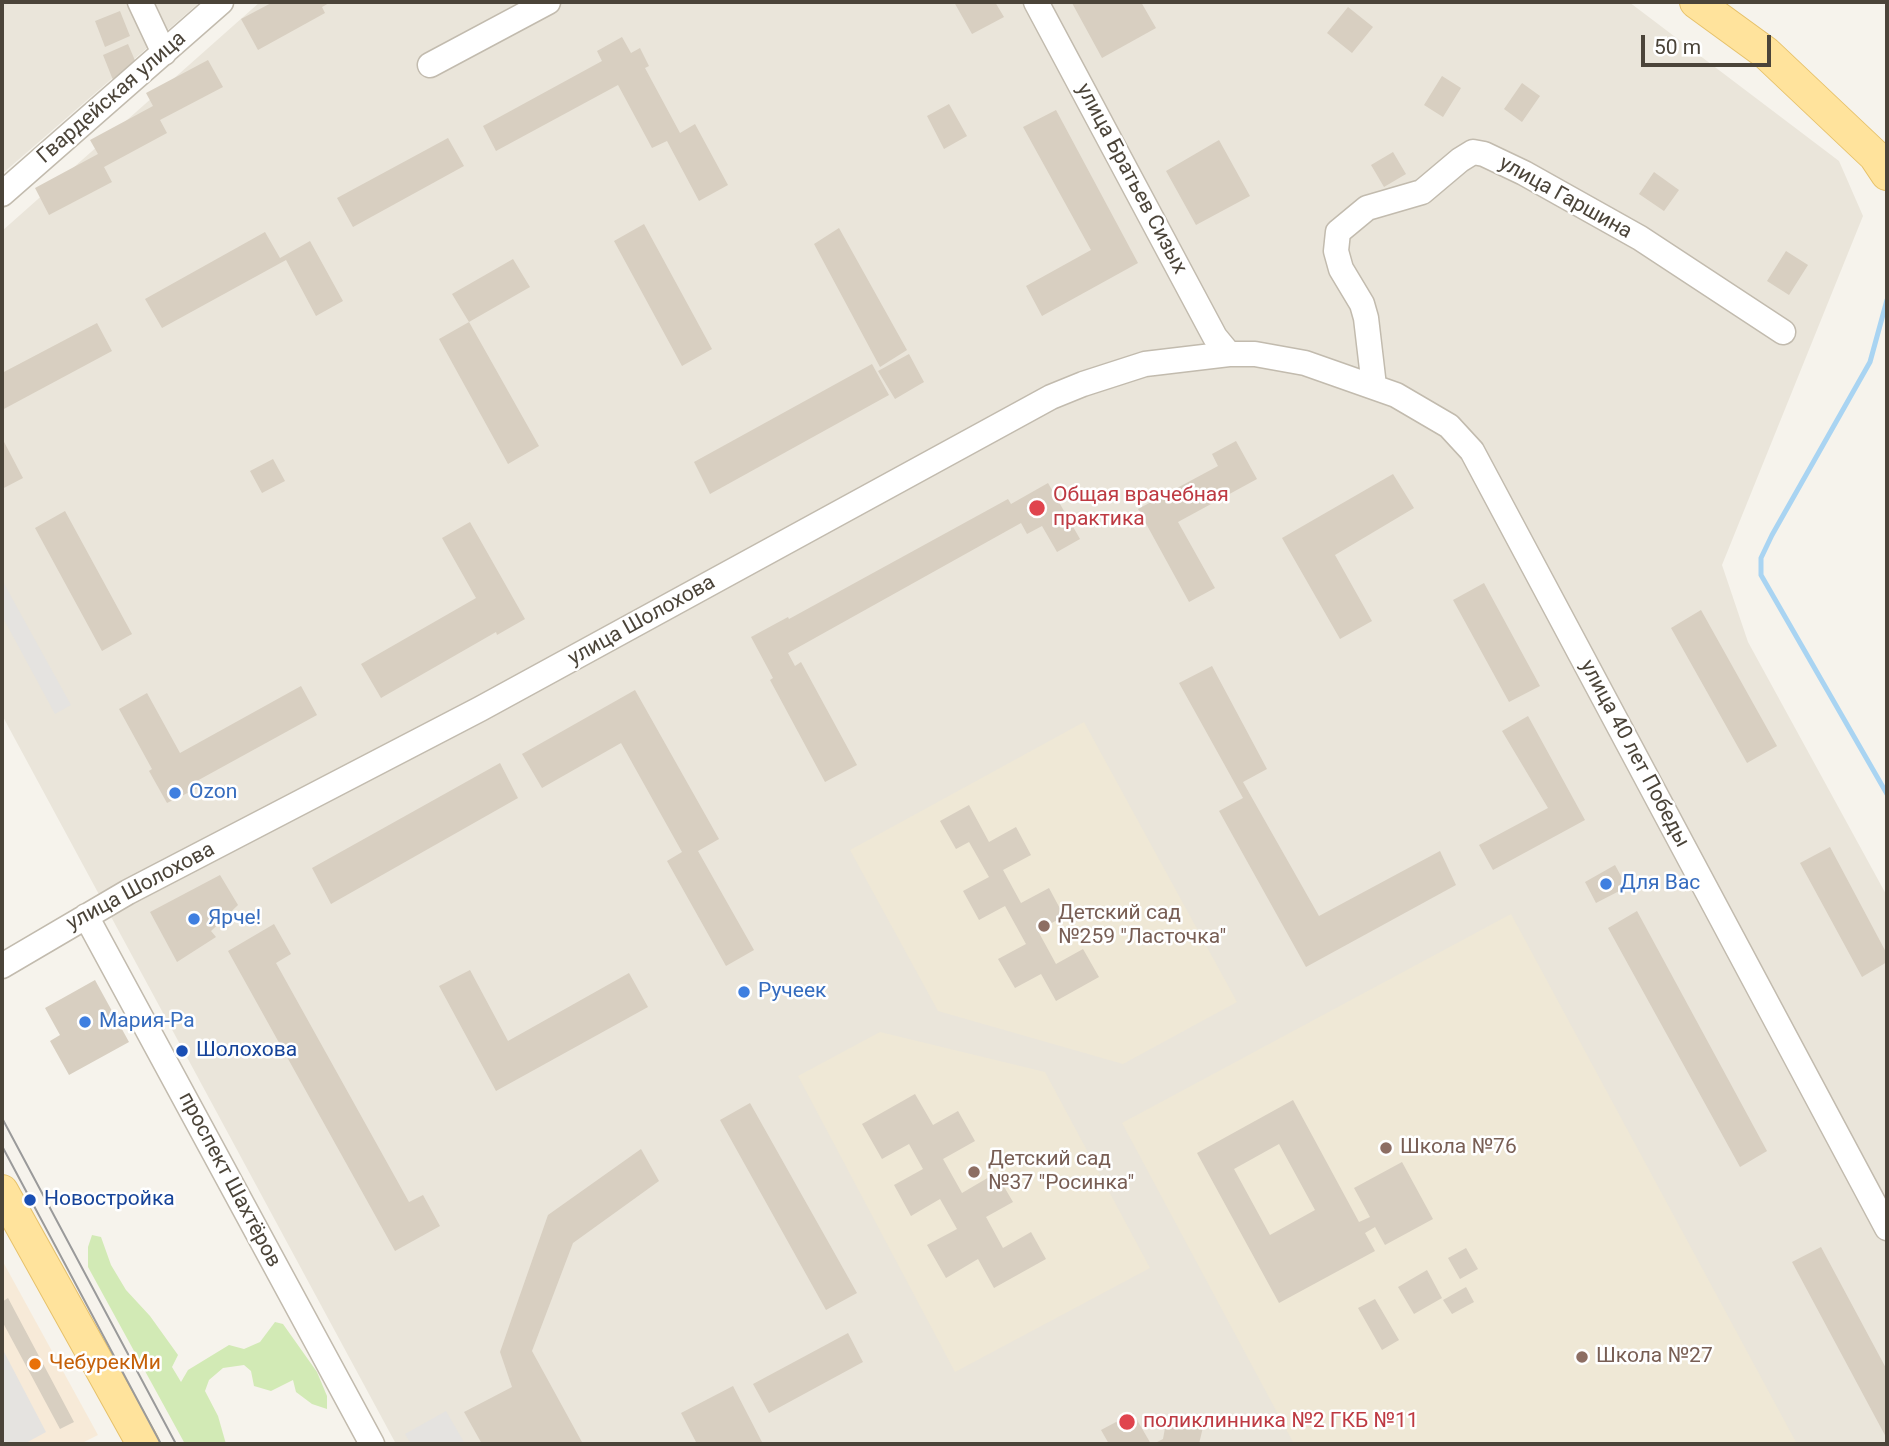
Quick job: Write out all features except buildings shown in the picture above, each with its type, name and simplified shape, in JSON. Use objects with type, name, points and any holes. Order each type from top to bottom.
[{"type":"main road","points":[[1696,2],[1766,53],[1875,156],[1887,174]]},
{"type":"main road","points":[[2,1191],[137,1442]]},
{"type":"street","points":[[140,2],[164,53]]},
{"type":"street","name":"Гвардейская улица","points":[[2,194],[221,2]]},
{"type":"street","points":[[430,65],[548,2]]},
{"type":"street","name":"улица Братьев Сизых","points":[[1036,2],[1215,337],[1229,354]]},
{"type":"street","name":"улица Гаршина","points":[[1374,386],[1366,318],[1362,304],[1341,269],[1336,251],[1338,232],[1367,208],[1422,192],[1473,152],[1485,154],[1524,173],[1640,239],[1783,332]]},
{"type":"street","name":"улица Шолохова","points":[[2,966],[86,916],[480,709],[1052,397],[1145,363],[1229,354],[1255,354],[1305,363]]},
{"type":"street","name":"улица 40 лет Победы","points":[[1305,363],[1409,401],[1440,419],[1458,434],[1472,451],[1887,1228]]},
{"type":"street","name":"проспект Шахтёров","points":[[86,916],[372,1444]]},
{"type":"shaded area","points":[[2,2],[200,2],[2,174]]},
{"type":"shaded area","points":[[260,2],[1629,2],[1839,161],[1863,216],[1722,565],[1748,642],[1887,896],[1887,1444],[396,1444],[2,715],[2,231]]},
{"type":"shaded area","points":[[2,580],[71,705],[55,714],[2,616]]},
{"type":"shaded area","name":"Детский сад №259 \"Ласточка\"","points":[[1084,722],[1237,1002],[1123,1064],[938,1011],[850,850]]},
{"type":"shaded area","name":"Школа №76","points":[[1511,914],[1797,1444],[1294,1444],[1122,1123]]},
{"type":"shaded area","name":"Детский сад №37 \"Росинка\"","points":[[880,1032],[1045,1072],[1150,1268],[955,1372],[798,1076]]},
{"type":"shaded area","points":[[2,1260],[98,1435],[80,1444],[2,1444]]},
{"type":"shaded area","points":[[2,1348],[46,1432],[24,1444],[2,1444]]},
{"type":"shaded area","points":[[446,1411],[465,1444],[411,1444],[405,1434]]},
{"type":"green space","points":[[92,1235],[101,1237],[111,1265],[126,1290],[150,1316],[178,1355],[172,1367],[181,1382],[188,1370],[229,1345],[244,1349],[260,1342],[275,1322],[283,1324],[317,1372],[327,1396],[327,1409],[312,1404],[296,1392],[293,1380],[271,1391],[254,1386],[251,1371],[244,1365],[223,1368],[209,1380],[205,1391],[218,1416],[226,1444],[185,1444],[88,1267],[88,1247]]},
{"type":"waterway","points":[[1887,300],[1870,362],[1761,558],[1761,575],[1887,794]]},
{"type":"tram line","points":[[2,1118],[176,1444]]},
{"type":"tram line","points":[[2,1146],[161,1444]]},
{"type":"place","name":"Общая врачебная практика","points":[[1037,508]]},
{"type":"place","name":"Ozon","points":[[175,793]]},
{"type":"place","name":"Для Вас","points":[[1606,884]]},
{"type":"place","name":"Ярче!","points":[[194,919]]},
{"type":"place","name":"Детский сад №259 \"Ласточка\"","points":[[1044,926]]},
{"type":"place","name":"Ручеек","points":[[744,992]]},
{"type":"place","name":"Мария-Ра","points":[[85,1022]]},
{"type":"place","name":"Шолохова","points":[[182,1051]]},
{"type":"place","name":"Школа №76","points":[[1386,1148]]},
{"type":"place","name":"Детский сад №37 \"Росинка\"","points":[[974,1172]]},
{"type":"place","name":"Новостройка","points":[[30,1200]]},
{"type":"place","name":"Школа №27","points":[[1582,1357]]},
{"type":"place","name":"ЧебурекМи","points":[[35,1364]]},
{"type":"place","name":"поликлинника №2 ГКБ №11","points":[[1127,1422]]}]
